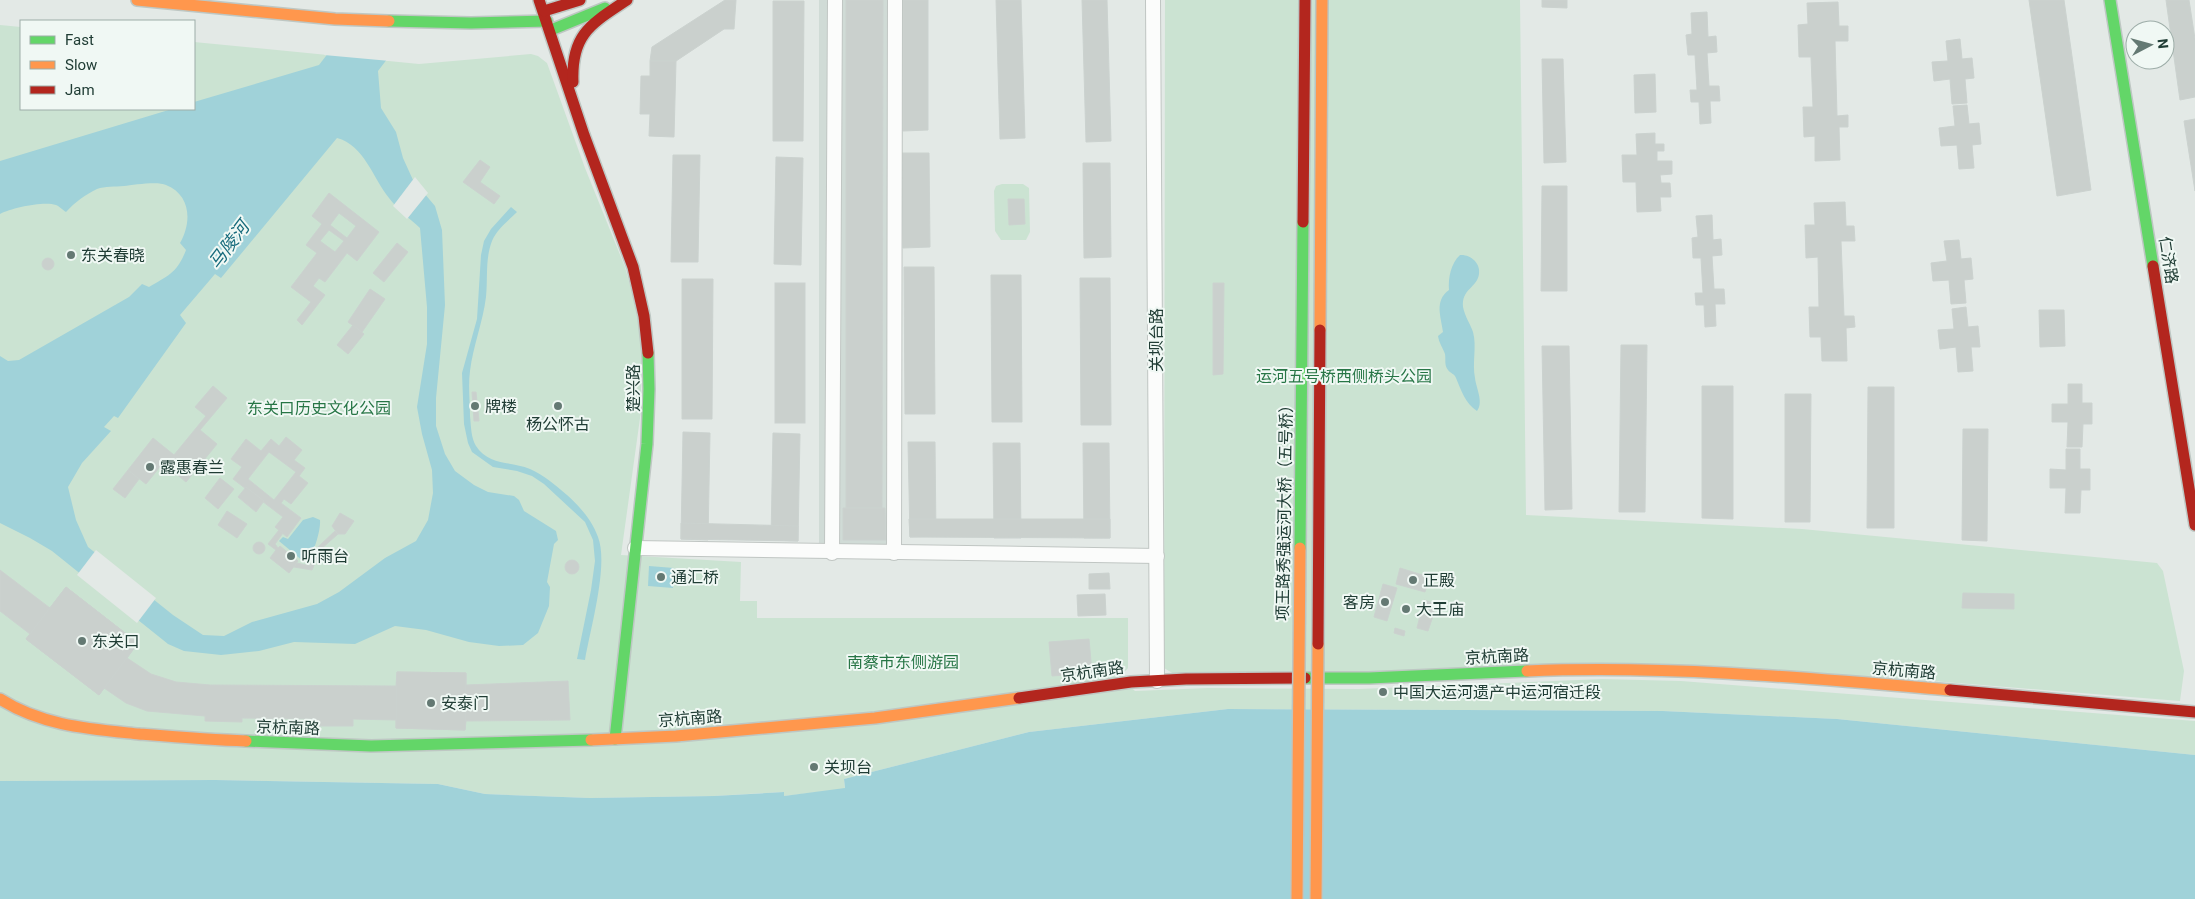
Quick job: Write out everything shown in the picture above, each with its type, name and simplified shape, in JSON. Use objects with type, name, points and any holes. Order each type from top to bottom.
[{"type":"street","points":[[137,0],[335,19],[471,22],[547,21],[622,0]]},
{"type":"street","name":"楚兴路","points":[[539,0],[633,266],[646,326],[651,397],[615,739]]},
{"type":"street","points":[[547,21],[580,0]]},
{"type":"street","points":[[576,108],[571,65],[575,46],[596,22],[628,0]]},
{"type":"street","points":[[832,553],[835,0]]},
{"type":"street","points":[[894,553],[895,0]]},
{"type":"street","name":"关坝台路","points":[[1153,0],[1157,680]]},
{"type":"street","name":"项王路秀强运河大桥（五号桥）","points":[[1297,899],[1305,0]]},
{"type":"street","name":"项王路秀强运河大桥（五号桥）","points":[[1316,899],[1322,0]]},
{"type":"street","name":"仁济路","points":[[2110,0],[2195,525]]},
{"type":"street","points":[[636,548],[832,553],[1157,556]]},
{"type":"street","name":"京杭南路","points":[[0,699],[23,712],[80,728],[205,740],[371,746],[531,743],[676,736],[875,718],[1122,683],[1157,680],[1369,678],[1578,669],[1677,670],[1787,676],[2195,712]]},
{"type":"shaded area","points":[[819,0],[901,0],[900,547],[819,546]]},
{"type":"green space","name":"运河五号桥西侧桥头公园","points":[[1165,0],[1520,0],[1526,515],[1802,529],[2157,563],[2163,571],[2184,671],[2180,701],[1870,676],[1174,674],[1164,668]]},
{"type":"green space","name":"东关口历史文化公园","points":[[0,25],[20,27],[20,110],[195,110],[195,42],[419,64],[531,54],[538,56],[547,63],[585,168],[625,267],[636,307],[641,342],[641,411],[621,555],[741,562],[740,601],[757,601],[757,618],[1128,618],[1128,668],[1120,677],[1135,691],[1208,688],[1359,689],[1602,679],[1681,681],[2195,721],[2195,755],[1837,719],[1663,711],[1228,709],[1029,732],[844,779],[845,789],[784,796],[783,792],[714,796],[590,798],[485,794],[438,784],[215,780],[0,781]]},
{"type":"green space","points":[[1002,184],[1023,184],[1029,188],[1030,232],[1026,240],[1001,240],[995,231],[994,191],[996,186]]},
{"type":"water","name":"马陵河","points":[[369,0],[391,54],[378,71],[381,108],[396,132],[403,158],[413,180],[435,206],[442,230],[445,305],[436,398],[436,426],[445,454],[455,471],[474,485],[488,492],[514,496],[519,500],[524,511],[556,531],[558,540],[554,544],[547,582],[550,587],[549,606],[538,633],[523,645],[499,646],[469,642],[426,630],[395,626],[355,644],[294,642],[259,651],[221,655],[184,651],[168,644],[52,551],[0,523],[0,356],[8,361],[19,360],[129,297],[142,284],[149,287],[176,269],[186,250],[180,243],[186,226],[187,210],[185,202],[180,195],[166,185],[157,183],[97,189],[80,199],[66,212],[56,205],[43,204],[20,207],[0,214],[0,161],[169,110],[195,110],[195,102],[319,65]],"holes":[[[337,138],[354,148],[367,163],[392,202],[420,228],[427,307],[427,344],[417,407],[432,470],[433,493],[428,520],[416,541],[385,558],[339,592],[317,604],[252,622],[224,636],[203,635],[173,615],[88,547],[76,520],[68,487],[82,463],[111,431],[104,427],[114,416],[118,418],[186,323],[180,315],[215,274],[221,278]]]},
{"type":"water","points":[[511,207],[517,212],[497,233],[492,241],[488,255],[485,306],[473,352],[469,377],[470,416],[473,439],[476,446],[487,457],[530,469],[540,474],[567,495],[589,519],[598,537],[601,549],[601,564],[600,580],[585,660],[577,659],[595,561],[593,540],[585,522],[544,484],[532,476],[493,467],[472,452],[464,424],[462,373],[477,319],[481,255],[484,241],[491,229]]},
{"type":"water","points":[[1460,255],[1474,260],[1479,270],[1478,279],[1464,296],[1463,301],[1464,311],[1474,337],[1474,372],[1480,399],[1477,411],[1466,400],[1454,375],[1447,368],[1445,354],[1438,336],[1443,332],[1440,315],[1441,299],[1449,290],[1451,271],[1454,262]]},
{"type":"water","points":[[313,517],[320,520],[318,537],[310,556],[303,561],[279,541],[283,537],[288,539],[303,520]]},
{"type":"water","points":[[649,566],[674,568],[673,588],[648,586]]},
{"type":"water","points":[[1228,709],[1663,711],[1837,719],[2195,755],[2195,899],[0,899],[0,781],[215,780],[438,784],[485,794],[590,798],[714,796],[784,792],[784,796],[845,788],[844,779],[1029,732]]},
{"type":"pier","points":[[366,0],[440,0],[390,61],[324,55]]},
{"type":"pier","points":[[415,177],[428,193],[407,219],[393,206]]},
{"type":"pier","points":[[96,550],[156,598],[137,623],[77,575]]},
{"type":"building","points":[[725,0],[736,0],[734,29],[724,29],[676,61],[650,61],[652,47]]},
{"type":"building","points":[[846,0],[883,0],[882,508],[846,508]]},
{"type":"building","points":[[903,0],[928,0],[928,130],[903,131]]},
{"type":"building","points":[[996,0],[1021,0],[1025,138],[1000,139]]},
{"type":"building","points":[[1082,0],[1107,0],[1111,141],[1086,142]]},
{"type":"building","points":[[1542,0],[1567,0],[1567,8],[1542,7]]},
{"type":"building","points":[[2029,0],[2064,0],[2091,190],[2057,196]]},
{"type":"building","points":[[2166,0],[2189,0],[2195,39],[2195,97],[2180,100],[2175,64],[2175,20],[2169,20]]},
{"type":"building","points":[[773,1],[804,1],[803,141],[773,141]]},
{"type":"building","points":[[1838,2],[1839,26],[1848,26],[1848,41],[1835,41],[1837,116],[1848,115],[1848,127],[1839,127],[1840,160],[1815,161],[1815,136],[1804,137],[1803,107],[1813,107],[1811,57],[1799,57],[1798,25],[1808,24],[1807,3]]},
{"type":"building","points":[[1707,12],[1708,37],[1716,36],[1717,52],[1707,53],[1709,86],[1719,86],[1720,101],[1710,101],[1711,123],[1700,124],[1699,102],[1691,102],[1690,90],[1697,90],[1695,55],[1688,55],[1686,35],[1692,34],[1691,13]]},
{"type":"building","points":[[1960,39],[1962,59],[1972,58],[1974,78],[1965,79],[1967,103],[1952,104],[1950,79],[1934,81],[1932,62],[1948,61],[1946,41]]},
{"type":"building","points":[[1542,59],[1563,59],[1566,162],[1544,163]]},
{"type":"building","points":[[650,61],[676,61],[674,137],[649,136],[650,114],[640,114],[641,76],[650,76]]},
{"type":"building","points":[[1655,74],[1656,112],[1635,113],[1634,75]]},
{"type":"building","points":[[1967,105],[1969,124],[1979,123],[1981,144],[1972,145],[1974,168],[1959,169],[1957,145],[1941,146],[1939,128],[1955,126],[1953,106]]},
{"type":"building","points":[[2195,119],[2195,191],[2184,121]]},
{"type":"building","points":[[1655,133],[1655,144],[1664,144],[1664,151],[1657,151],[1657,161],[1672,161],[1672,174],[1660,175],[1661,183],[1670,183],[1671,197],[1660,197],[1661,211],[1637,212],[1636,182],[1623,182],[1622,155],[1637,155],[1636,134]]},
{"type":"building","points":[[902,153],[929,153],[930,247],[903,248]]},
{"type":"building","points":[[673,155],[700,155],[698,262],[671,262]]},
{"type":"building","points":[[776,157],[803,158],[801,265],[774,264]]},
{"type":"building","points":[[480,160],[490,167],[480,182],[500,196],[494,204],[463,182]]},
{"type":"building","points":[[1083,163],[1110,163],[1111,257],[1084,258]]},
{"type":"building","points":[[1542,186],[1567,186],[1567,291],[1541,291]]},
{"type":"building","points":[[329,193],[379,232],[357,261],[347,253],[325,282],[319,278],[313,286],[325,295],[302,325],[297,320],[311,302],[291,287],[317,253],[306,245],[322,224],[312,216]],"holes":[[[339,213],[356,226],[347,238],[330,225]],[[329,230],[344,241],[335,252],[320,241]]]},
{"type":"building","points":[[1008,199],[1024,199],[1025,224],[1009,225]]},
{"type":"building","points":[[1845,202],[1846,226],[1854,226],[1855,241],[1841,241],[1844,316],[1854,316],[1855,327],[1846,328],[1847,361],[1822,361],[1821,337],[1810,337],[1809,307],[1819,307],[1818,257],[1806,258],[1805,225],[1815,225],[1814,203]]},
{"type":"building","points":[[1712,215],[1713,240],[1721,239],[1722,255],[1712,256],[1714,289],[1724,289],[1725,304],[1715,304],[1716,326],[1705,327],[1704,305],[1696,305],[1695,293],[1703,293],[1701,258],[1693,258],[1692,238],[1698,237],[1696,216]]},
{"type":"building","points":[[1959,240],[1961,259],[1971,258],[1973,279],[1964,280],[1966,303],[1951,304],[1949,280],[1933,281],[1931,263],[1947,261],[1944,241]]},
{"type":"building","points":[[397,243],[408,252],[384,282],[373,273]]},
{"type":"building","points":[[50,258],[53,259],[53,269],[46,270],[43,269],[42,262],[43,259]]},
{"type":"building","points":[[904,267],[934,267],[935,414],[905,414]]},
{"type":"building","points":[[991,275],[1021,275],[1022,422],[992,422]]},
{"type":"building","points":[[1080,278],[1110,278],[1111,425],[1081,425]]},
{"type":"building","points":[[682,279],[713,279],[712,419],[682,419]]},
{"type":"building","points":[[775,283],[805,283],[805,423],[775,423]]},
{"type":"building","points":[[1213,283],[1224,283],[1223,374],[1213,375]]},
{"type":"building","points":[[370,289],[385,299],[362,332],[348,322]]},
{"type":"building","points":[[1966,307],[1968,327],[1978,326],[1980,347],[1971,347],[1973,371],[1958,372],[1956,347],[1940,349],[1938,330],[1954,329],[1952,309]]},
{"type":"building","points":[[2039,310],[2064,310],[2065,346],[2040,347]]},
{"type":"building","points":[[353,325],[364,334],[348,354],[337,345]]},
{"type":"building","points":[[1621,345],[1647,345],[1645,512],[1619,512]]},
{"type":"building","points":[[1542,346],[1569,346],[1572,509],[1545,510]]},
{"type":"building","points":[[2068,384],[2082,384],[2082,403],[2092,403],[2092,424],[2083,424],[2082,447],[2067,447],[2068,422],[2052,422],[2052,404],[2068,404]]},
{"type":"building","points":[[213,386],[227,398],[200,430],[217,444],[186,482],[163,463],[146,484],[128,470],[153,438],[174,455],[206,416],[195,407]]},
{"type":"building","points":[[1702,386],[1733,386],[1733,519],[1702,518]]},
{"type":"building","points":[[1868,387],[1894,387],[1894,528],[1867,528]]},
{"type":"building","name":"牌楼","points":[[472,392],[476,392],[479,421],[474,421]]},
{"type":"building","points":[[1785,394],[1811,394],[1810,522],[1785,522]]},
{"type":"building","points":[[1963,429],[1988,429],[1987,541],[1962,540]]},
{"type":"building","points":[[683,432],[710,433],[708,540],[681,539]]},
{"type":"building","points":[[773,433],[800,434],[798,541],[771,540]]},
{"type":"building","points":[[286,437],[302,450],[294,460],[305,468],[299,476],[308,483],[291,504],[284,499],[281,503],[301,518],[287,537],[275,527],[283,517],[233,479],[242,467],[231,459],[246,439],[261,451],[271,439],[279,446]],"holes":[[[269,452],[296,472],[274,500],[248,479]]]},
{"type":"building","points":[[908,442],[935,442],[936,536],[910,537]]},
{"type":"building","points":[[993,443],[1020,443],[1021,538],[994,538]]},
{"type":"building","points":[[1083,443],[1109,443],[1110,538],[1084,538]]},
{"type":"building","points":[[2066,449],[2080,449],[2080,469],[2090,469],[2090,490],[2081,490],[2080,513],[2065,513],[2066,488],[2050,488],[2050,469],[2066,470]]},
{"type":"building","points":[[128,470],[139,479],[125,498],[113,489]]},
{"type":"building","points":[[220,478],[234,489],[218,509],[205,498]]},
{"type":"building","points":[[246,487],[264,501],[256,512],[238,497]]},
{"type":"building","points":[[843,508],[885,508],[886,540],[843,540]]},
{"type":"building","points":[[227,511],[247,524],[237,538],[218,525]]},
{"type":"building","points":[[340,513],[354,521],[345,534],[338,534],[332,526]]},
{"type":"building","points":[[909,519],[1110,519],[1110,538],[910,537]]},
{"type":"building","points":[[681,523],[798,526],[798,541],[681,539]]},
{"type":"building","points":[[279,530],[283,533],[275,544],[298,561],[289,573],[270,558],[276,550],[268,544]]},
{"type":"building","points":[[335,531],[338,534],[321,549],[312,570],[294,567],[297,563],[310,566],[317,548]]},
{"type":"building","points":[[259,542],[265,548],[259,554],[253,548]]},
{"type":"building","points":[[572,560],[577,562],[579,567],[577,572],[572,574],[567,572],[565,567],[567,562]]},
{"type":"building","name":"正殿","points":[[1400,568],[1429,577],[1425,592],[1396,584]]},
{"type":"building","points":[[0,570],[50,608],[66,587],[138,643],[127,658],[151,674],[176,682],[210,685],[396,686],[397,672],[466,673],[466,685],[568,681],[570,720],[466,721],[465,730],[396,728],[396,720],[353,719],[353,726],[314,726],[315,719],[242,718],[242,722],[205,721],[205,716],[147,711],[126,703],[104,688],[99,695],[26,639],[30,634],[0,611]]},
{"type":"building","points":[[1109,573],[1110,589],[1089,589],[1089,574]]},
{"type":"building","name":"客房","points":[[1383,584],[1397,588],[1387,621],[1374,617]]},
{"type":"building","name":"东关口","points":[[66,587],[138,643],[99,695],[26,639]]},
{"type":"building","points":[[1963,593],[2014,594],[2014,609],[1962,608]]},
{"type":"building","points":[[1105,594],[1106,615],[1078,616],[1077,595]]},
{"type":"building","points":[[1424,600],[1437,604],[1428,631],[1417,628]]},
{"type":"building","points":[[1395,628],[1405,631],[1404,636],[1394,633]]},
{"type":"building","points":[[1089,639],[1092,673],[1052,676],[1049,642]]},
{"type":"building","name":"安泰门","points":[[397,672],[466,673],[465,730],[396,728]]},
{"type":"traffic: fast","points":[[2110,0],[2153,266]]},
{"type":"traffic: fast","points":[[551,30],[605,8]]},
{"type":"traffic: fast","points":[[389,21],[471,23],[547,21]]},
{"type":"traffic: fast","points":[[1300,548],[1303,222]]},
{"type":"traffic: fast","points":[[615,739],[647,444],[648,353]]},
{"type":"traffic: fast","points":[[1305,678],[1369,678],[1527,671]]},
{"type":"traffic: fast","points":[[246,741],[371,746],[591,740]]},
{"type":"traffic: slow","points":[[137,0],[335,19],[389,21]]},
{"type":"traffic: slow","points":[[1320,330],[1322,0]]},
{"type":"traffic: slow","points":[[1297,899],[1300,548]]},
{"type":"traffic: slow","points":[[1316,899],[1318,644]]},
{"type":"traffic: slow","points":[[1527,671],[1686,671],[1791,677],[1950,690]]},
{"type":"traffic: slow","points":[[591,740],[676,736],[875,718],[1019,698]]},
{"type":"traffic: slow","points":[[0,699],[33,715],[67,725],[121,732],[246,741]]},
{"type":"traffic: jam","points":[[539,0],[584,135],[633,267],[644,316],[648,353]]},
{"type":"traffic: jam","points":[[544,11],[580,0]]},
{"type":"traffic: jam","points":[[573,82],[573,66],[580,41],[586,32],[603,16],[627,0]]},
{"type":"traffic: jam","points":[[1303,222],[1305,0]]},
{"type":"traffic: jam","points":[[2153,266],[2195,525]]},
{"type":"traffic: jam","points":[[1318,644],[1320,330]]},
{"type":"traffic: jam","points":[[1019,698],[1131,682],[1186,679],[1305,678]]},
{"type":"traffic: jam","points":[[1950,690],[2195,712]]},
{"type":"place","name":"东关春晓","points":[[71,255]]},
{"type":"place","name":"牌楼","points":[[475,406]]},
{"type":"place","name":"杨公怀古","points":[[558,406]]},
{"type":"place","name":"露惠春兰","points":[[150,467]]},
{"type":"place","name":"听雨台","points":[[291,556]]},
{"type":"place","name":"通汇桥","points":[[661,577]]},
{"type":"place","name":"正殿","points":[[1413,580]]},
{"type":"place","name":"客房","points":[[1385,602]]},
{"type":"place","name":"大王庙","points":[[1406,609]]},
{"type":"place","name":"东关口","points":[[82,641]]},
{"type":"place","name":"中国大运河遗产中运河宿迁段","points":[[1383,692]]},
{"type":"place","name":"安泰门","points":[[431,703]]},
{"type":"place","name":"关坝台","points":[[814,767]]},
{"type":"park label","name":"南蔡市东侧游园","points":[[903,662]]}]
